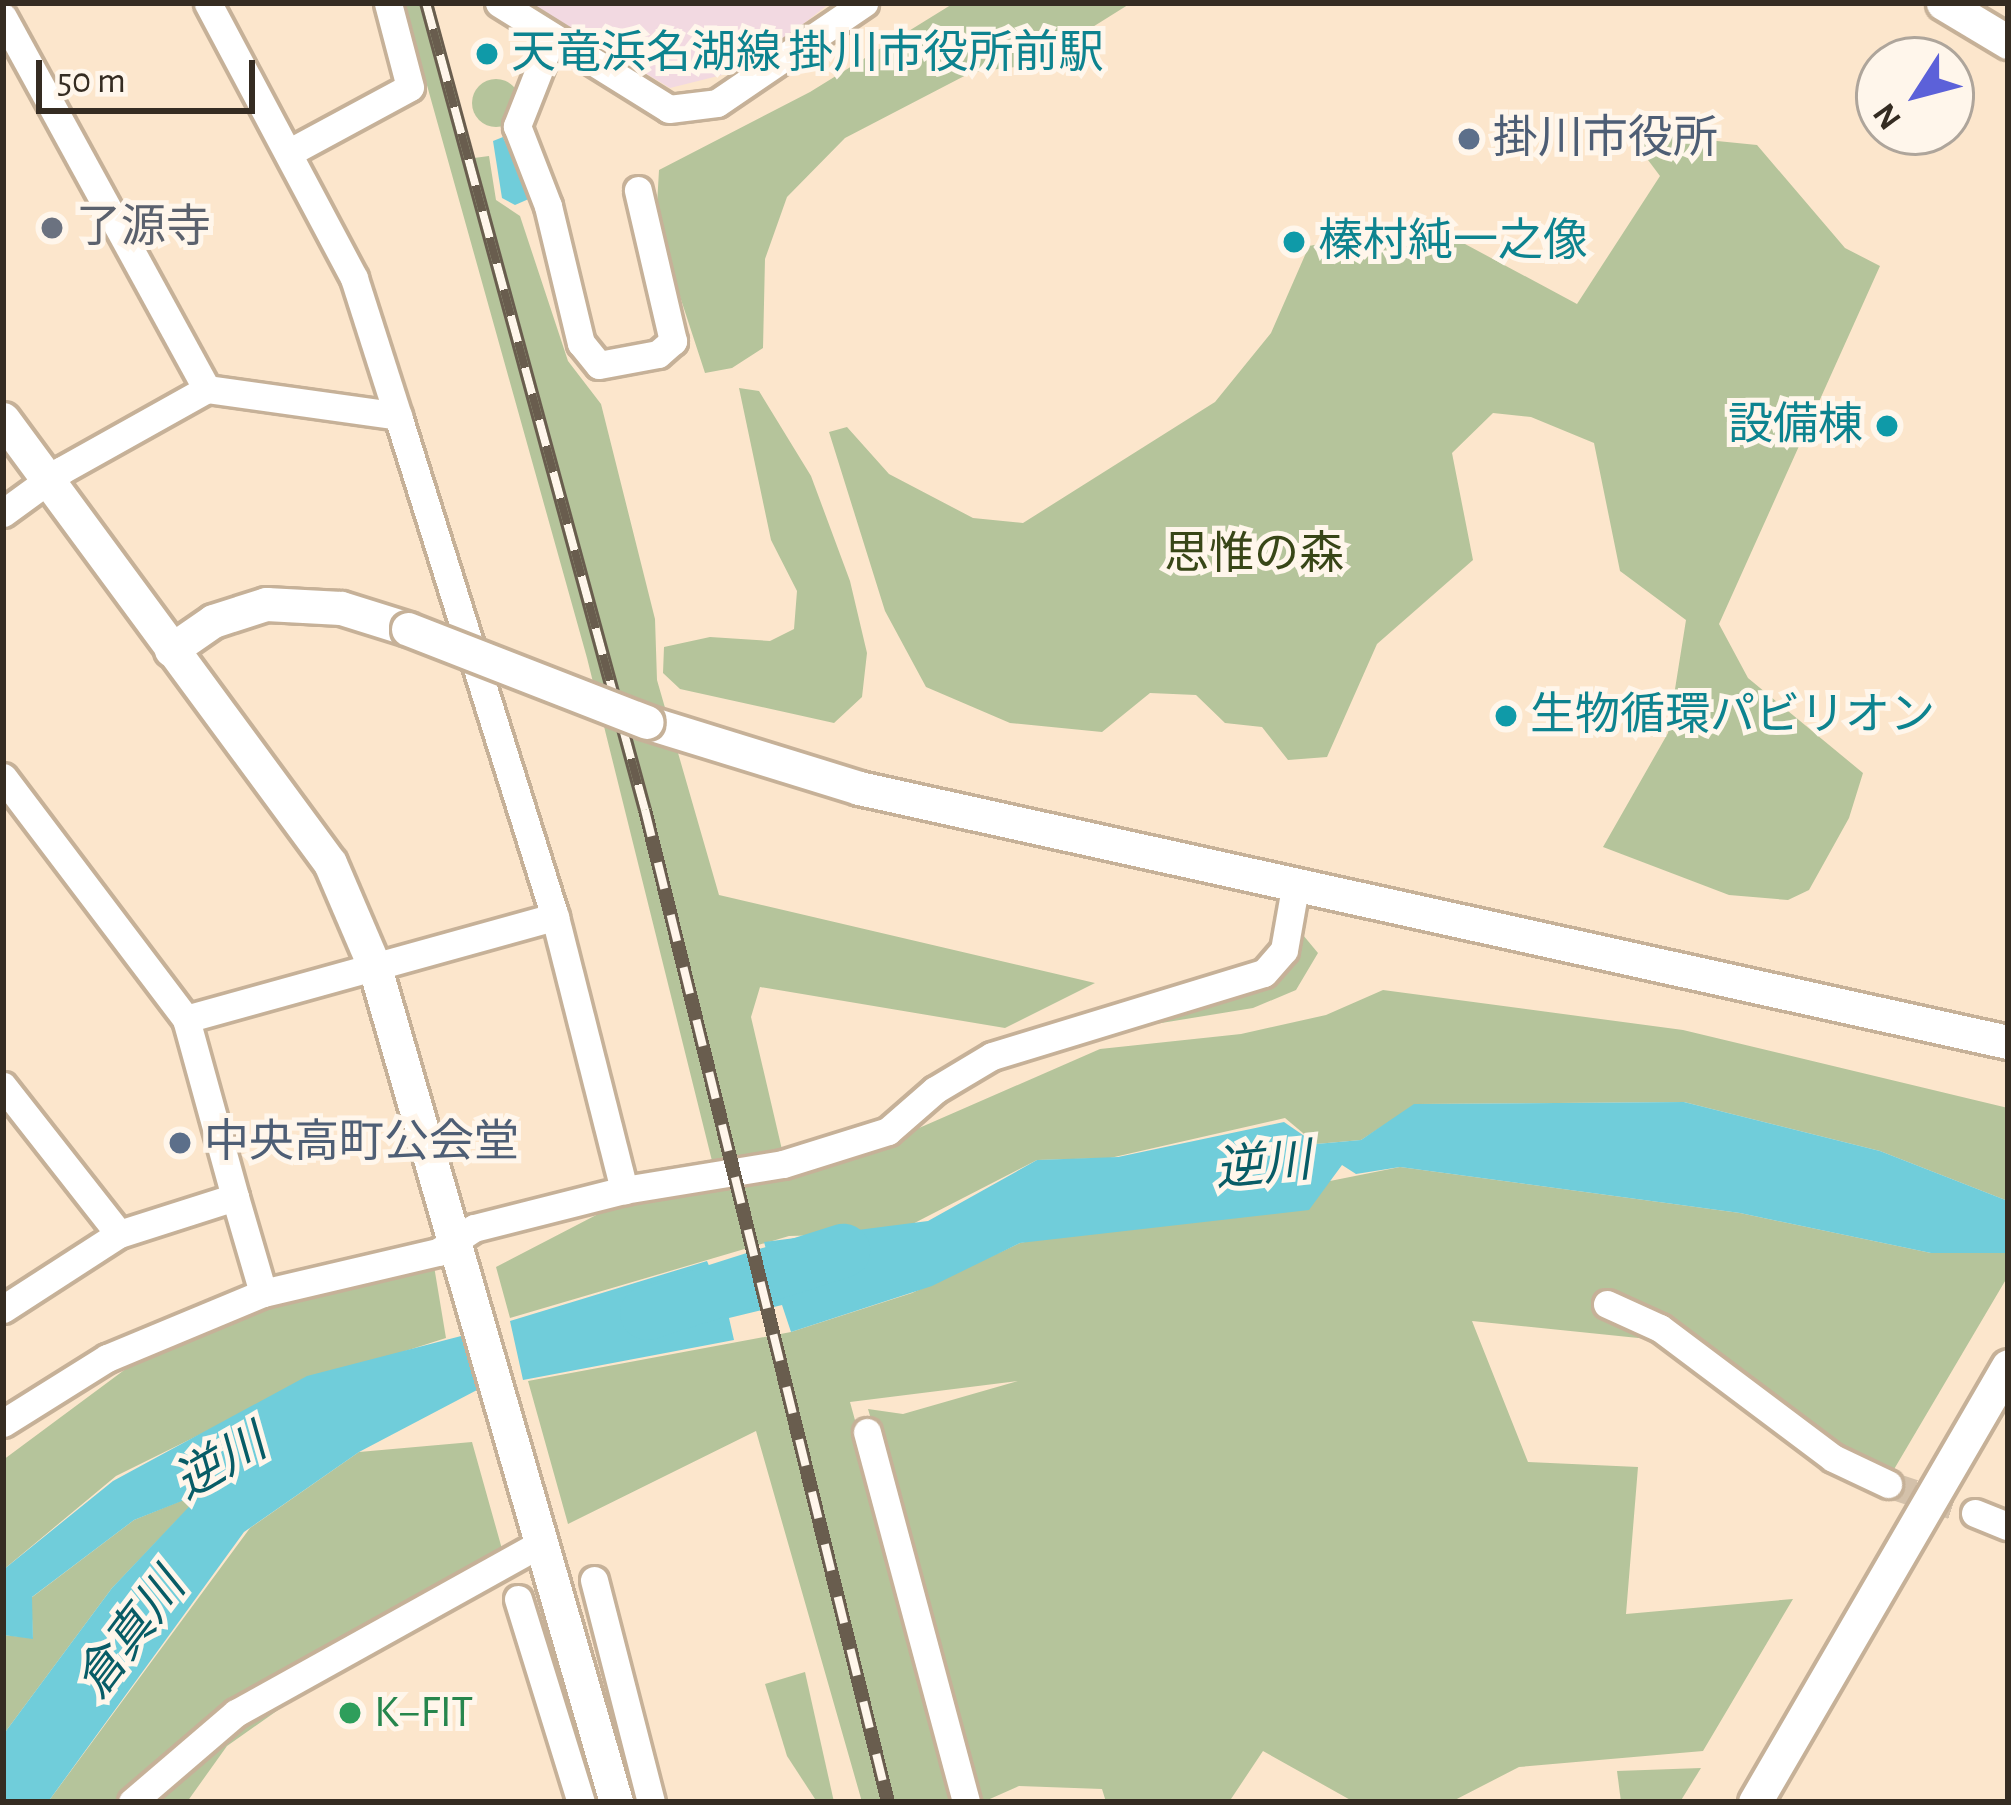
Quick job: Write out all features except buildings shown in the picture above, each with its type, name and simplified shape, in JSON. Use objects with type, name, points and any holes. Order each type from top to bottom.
[{"type":"street","points":[[208,3],[354,278],[555,917],[624,1190]]},
{"type":"street","points":[[290,152],[410,87],[388,3]]},
{"type":"street","points":[[499,3],[670,109],[717,104],[864,3]]},
{"type":"street","points":[[1943,3],[2008,42]]},
{"type":"street","points":[[3,17],[207,389]]},
{"type":"street","points":[[552,37],[517,126],[548,206],[581,344],[598,365],[658,355],[673,341],[638,190]]},
{"type":"street","points":[[3,513],[43,483],[207,389],[398,416]]},
{"type":"street","points":[[3,419],[43,483],[330,863],[375,968],[616,1802]]},
{"type":"street","points":[[171,650],[213,621],[266,604],[341,608],[408,629],[646,722],[860,788],[2008,1042]]},
{"type":"street","points":[[3,777],[186,1019],[263,1293]]},
{"type":"street","points":[[3,1423],[107,1358],[263,1293],[438,1252],[624,1190],[783,1164],[887,1131],[992,1056],[1264,974],[1283,950],[1296,882]]},
{"type":"street","points":[[186,1019],[555,917]]},
{"type":"street","points":[[3,1086],[119,1234]]},
{"type":"street","points":[[3,1309],[119,1234],[235,1197]]},
{"type":"street","points":[[1607,1304],[1660,1328],[1833,1458],[1888,1484]]},
{"type":"street","points":[[1755,1802],[2004,1372]]},
{"type":"street","points":[[867,1432],[966,1802]]},
{"type":"street","points":[[1975,1513],[2008,1526]]},
{"type":"street","points":[[132,1802],[236,1713],[539,1540]]},
{"type":"street","points":[[593,1580],[651,1802]]},
{"type":"street","points":[[518,1599],[581,1802]]},
{"type":"shaded area","points":[[528,3],[830,3],[746,69],[670,88]]},
{"type":"green space","points":[[404,3],[433,3],[474,158],[489,156],[496,200],[520,216],[568,361],[601,404],[655,619],[657,680],[719,895],[1095,983],[1005,1028],[760,987],[751,1017],[783,1154],[903,1135],[1100,1049],[1241,1034],[1326,1015],[1383,990],[1683,1030],[2008,1108],[2008,1201],[1880,1151],[1684,1102],[1417,1104],[1361,1140],[1316,1144],[1285,1118],[1110,1158],[1037,1160],[895,1233],[789,1236],[510,1318],[496,1267],[602,1212],[718,1185],[587,658]]},
{"type":"green space","points":[[954,3],[1131,3],[1032,65],[972,72],[845,138],[787,197],[765,259],[763,348],[732,368],[705,373],[656,223],[659,170],[810,92]]},
{"type":"green space","points":[[496,79],[513,86],[520,103],[513,120],[496,127],[479,120],[472,103],[479,86]]},
{"type":"green space","name":"思惟の森","points":[[1627,132],[1757,145],[1845,248],[1880,266],[1719,624],[1748,678],[1863,773],[1849,818],[1809,890],[1788,900],[1729,895],[1603,847],[1668,733],[1686,620],[1620,571],[1594,443],[1531,417],[1493,413],[1452,453],[1473,560],[1377,644],[1327,757],[1288,760],[1262,727],[1225,723],[1196,695],[1150,693],[1102,732],[1010,723],[926,687],[885,611],[829,432],[847,427],[889,474],[973,518],[1023,523],[1215,402],[1271,333],[1309,246],[1383,232],[1465,244],[1577,304],[1660,176]]},
{"type":"green space","points":[[739,388],[759,391],[811,476],[850,581],[867,653],[862,697],[834,723],[680,689],[663,673],[664,647],[710,637],[770,641],[794,629],[797,591],[771,540]]},
{"type":"green space","points":[[1298,929],[1318,953],[1296,990],[1253,1008],[1082,1036],[1232,996]]},
{"type":"green space","points":[[1400,1167],[1740,1213],[1931,1253],[2008,1253],[2008,1276],[1893,1471],[1791,1439],[1648,1339],[1472,1321],[1528,1462],[1638,1467],[1626,1614],[1793,1599],[1703,1751],[1519,1767],[1451,1802],[1354,1802],[1263,1751],[1229,1802],[1106,1802],[1102,1789],[1019,1786],[983,1802],[868,1409],[903,1414],[1018,1381],[850,1402],[960,1802],[862,1802],[756,1431],[568,1524],[528,1381],[791,1332],[912,1293],[1020,1243]]},
{"type":"green space","points":[[434,1266],[446,1338],[302,1384],[116,1476],[3,1570],[3,1460],[127,1368],[258,1306]]},
{"type":"green space","points":[[472,1442],[509,1574],[366,1648],[227,1746],[187,1802],[48,1802],[250,1528],[359,1452]]},
{"type":"green space","points":[[205,1491],[112,1588],[3,1735],[3,1635],[33,1638],[31,1598],[134,1520]]},
{"type":"green space","points":[[805,1672],[834,1802],[817,1802],[787,1756],[765,1684]]},
{"type":"green space","points":[[1701,1768],[1680,1802],[1621,1802],[1617,1771]]},
{"type":"water","points":[[503,137],[531,198],[515,205],[502,198],[493,141]]},
{"type":"water","points":[[1684,1102],[1880,1151],[2008,1201],[2008,1253],[1931,1253],[1740,1213],[1400,1167],[1356,1174],[1342,1165],[1309,1210],[1020,1243],[932,1286],[791,1332],[782,1305],[729,1318],[734,1340],[523,1380],[510,1321],[707,1261],[722,1296],[776,1285],[764,1242],[928,1221],[1037,1160],[1118,1157],[1284,1122],[1316,1144],[1361,1140],[1414,1104]]},
{"type":"water","name":"倉真川","points":[[465,1335],[477,1390],[359,1452],[244,1532],[48,1802],[3,1802],[3,1735],[112,1588],[202,1493],[134,1520],[32,1597],[33,1639],[3,1635],[3,1570],[113,1481],[307,1376]]},
{"type":"waterway","name":"逆川","points":[[647,1313],[843,1251]]},
{"type":"tunnel","points":[[1888,1484],[1975,1513]]},
{"type":"railway","points":[[426,3],[645,810],[888,1802]]},
{"type":"place","name":"天竜浜名湖線 掛川市役所前駅","points":[[487,54]]},
{"type":"place","name":"掛川市役所","points":[[1469,139]]},
{"type":"place","name":"了源寺","points":[[52,228]]},
{"type":"place","name":"榛村純一之像","points":[[1294,242]]},
{"type":"place","name":"設備棟","points":[[1887,426]]},
{"type":"place","name":"生物循環パビリオン","points":[[1506,716]]},
{"type":"place","name":"中央高町公会堂","points":[[180,1143]]},
{"type":"place","name":"K−FIT","points":[[350,1713]]}]
